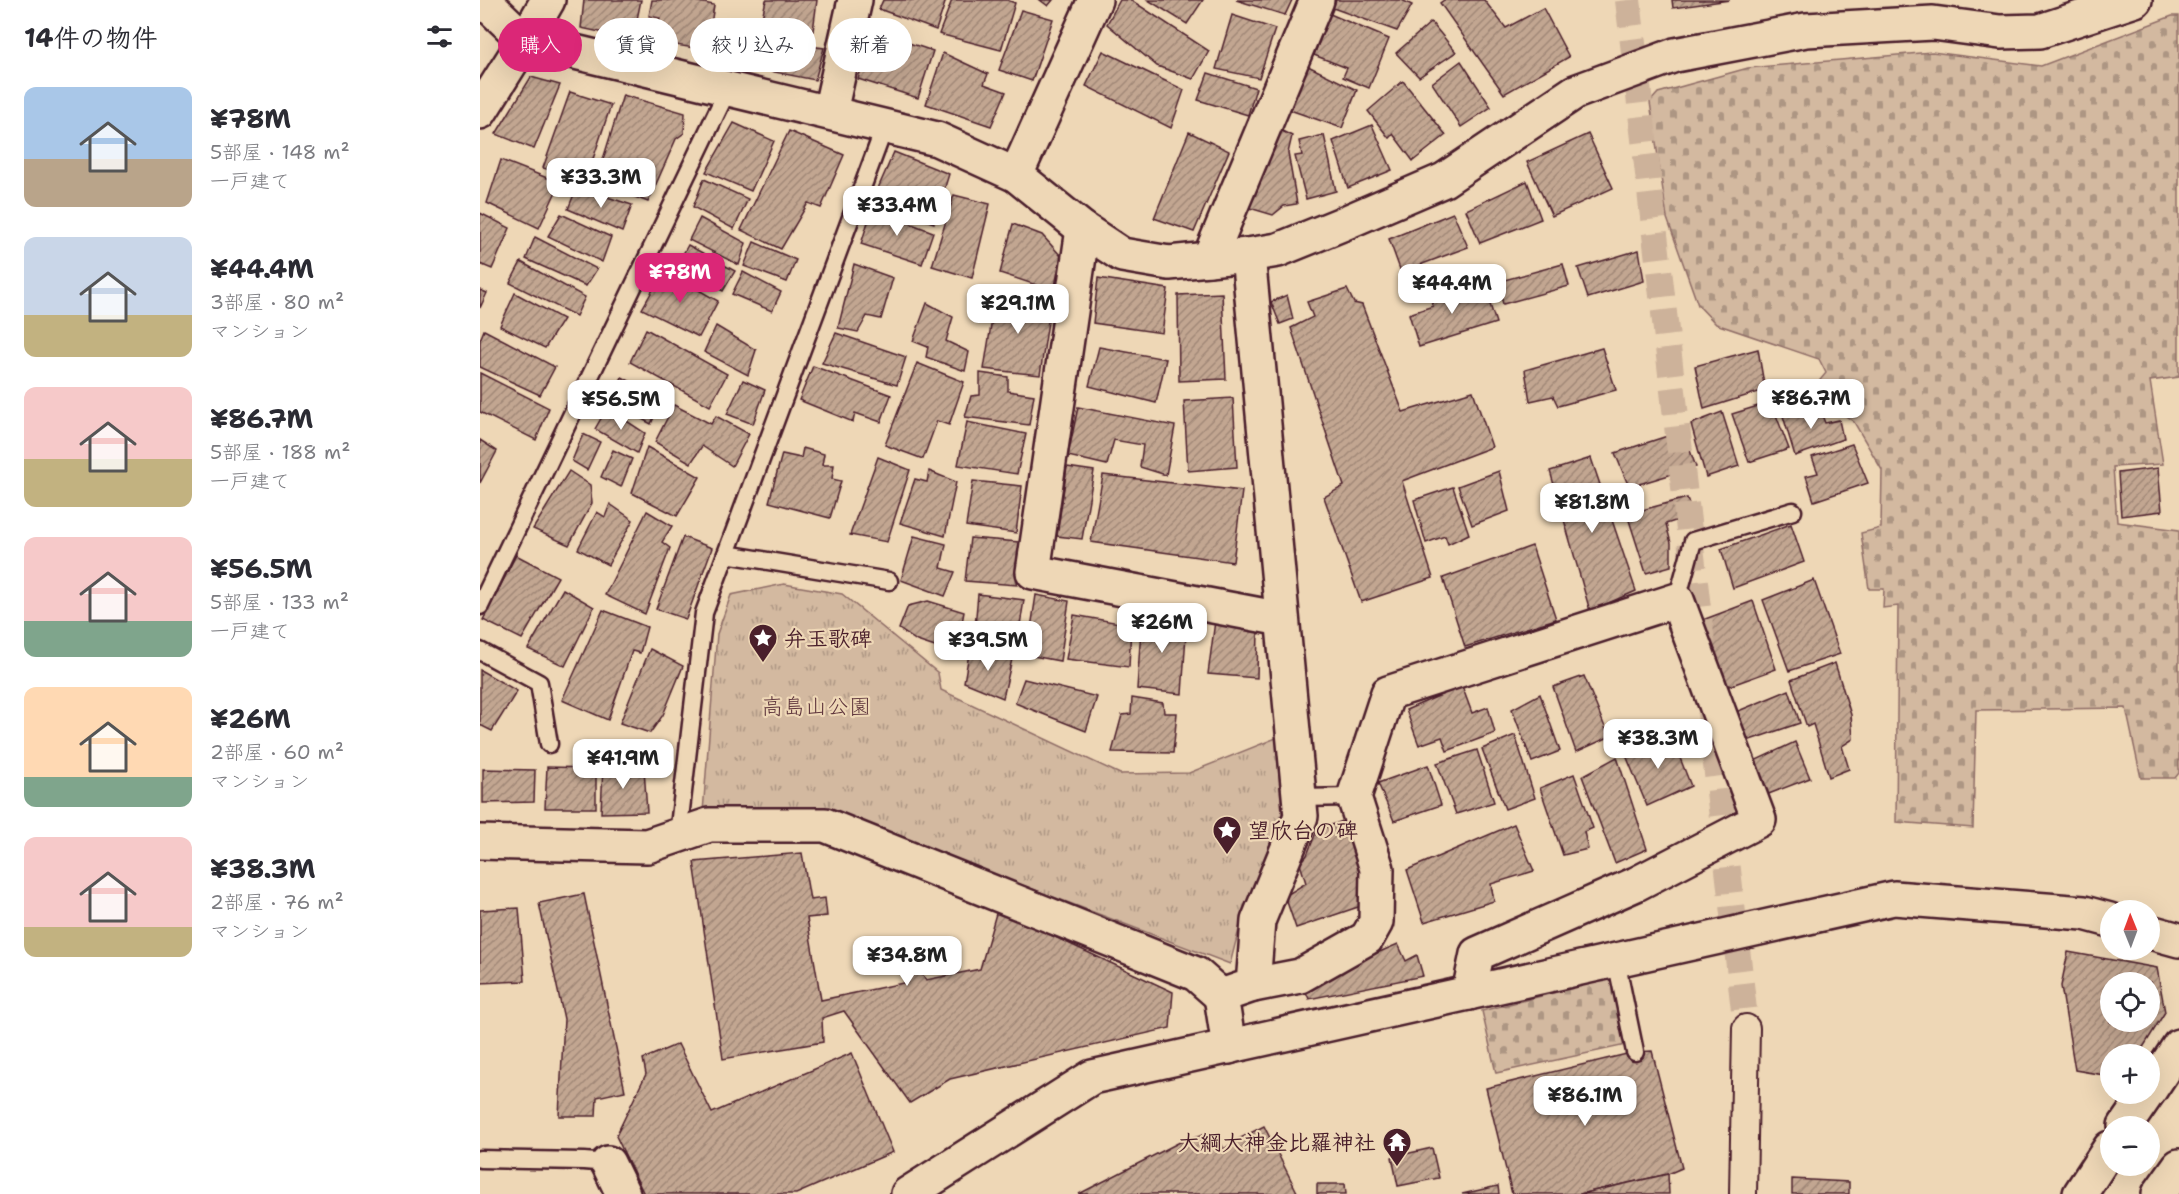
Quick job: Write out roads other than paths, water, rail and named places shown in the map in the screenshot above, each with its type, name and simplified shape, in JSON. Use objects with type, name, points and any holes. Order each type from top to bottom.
[{"type":"street","points":[[483,0],[502,18]]},
{"type":"street","points":[[538,18],[548,0]]},
{"type":"street","points":[[830,112],[855,0]]},
{"type":"street","points":[[1017,175],[1095,0]]},
{"type":"street","points":[[1209,259],[1317,0]]},
{"type":"street","points":[[582,54],[830,112],[937,140],[1017,175],[1083,229],[1122,255],[1169,263],[1278,250],[1444,180],[1575,92],[1675,55],[1806,30],[1933,23],[2000,32],[2040,31],[2135,0]]},
{"type":"street","points":[[480,112],[505,72]]},
{"type":"street","points":[[1083,229],[1033,572],[1282,619]]},
{"type":"street","points":[[1248,255],[1282,619],[1309,798],[1258,921],[1252,985]]},
{"type":"street","points":[[1221,996],[1252,985],[1300,976],[1367,938],[1377,922],[1377,869],[1350,797],[1388,693],[1677,600],[1759,820],[1636,884],[1477,954],[1469,993]]},
{"type":"street","points":[[480,842],[647,846],[709,825],[825,825],[1196,974],[1221,996],[1229,1047]]},
{"type":"street","points":[[908,1194],[1092,1077],[1894,898],[2084,913],[2100,917]]},
{"type":"street","points":[[2160,935],[2179,940]]},
{"type":"street","points":[[1743,1194],[1746,1028]]},
{"type":"street","points":[[2160,1074],[2179,1046]]},
{"type":"street","points":[[608,1163],[623,1194]]},
{"type":"street","points":[[2080,1194],[2100,1163]]},
{"type":"street","points":[[2159,1194],[2179,1166]]},
{"type":"lane","points":[[480,606],[728,89]]},
{"type":"lane","points":[[678,835],[704,614],[885,126]]},
{"type":"lane","points":[[1677,600],[1693,541],[1793,511]]},
{"type":"lane","points":[[726,554],[889,581]]},
{"type":"lane","points":[[480,651],[539,682],[549,744]]},
{"type":"lane","points":[[1309,798],[1350,797]]},
{"type":"lane","points":[[1616,960],[1635,1052]]},
{"type":"lane","points":[[480,1159],[608,1163]]},
{"type":"tunnel","points":[[1628,0],[1702,643]]},
{"type":"tunnel","points":[[1710,712],[1746,1028]]},
{"type":"place","name":"弁玉歌碑","points":[[763,664]]},
{"type":"place","name":"望欣台の碑","points":[[1227,856]]},
{"type":"place","name":"大綱大神金比羅神社","points":[[1397,1168]]},
{"type":"park label","name":"高島山公園","points":[[816,706]]}]
